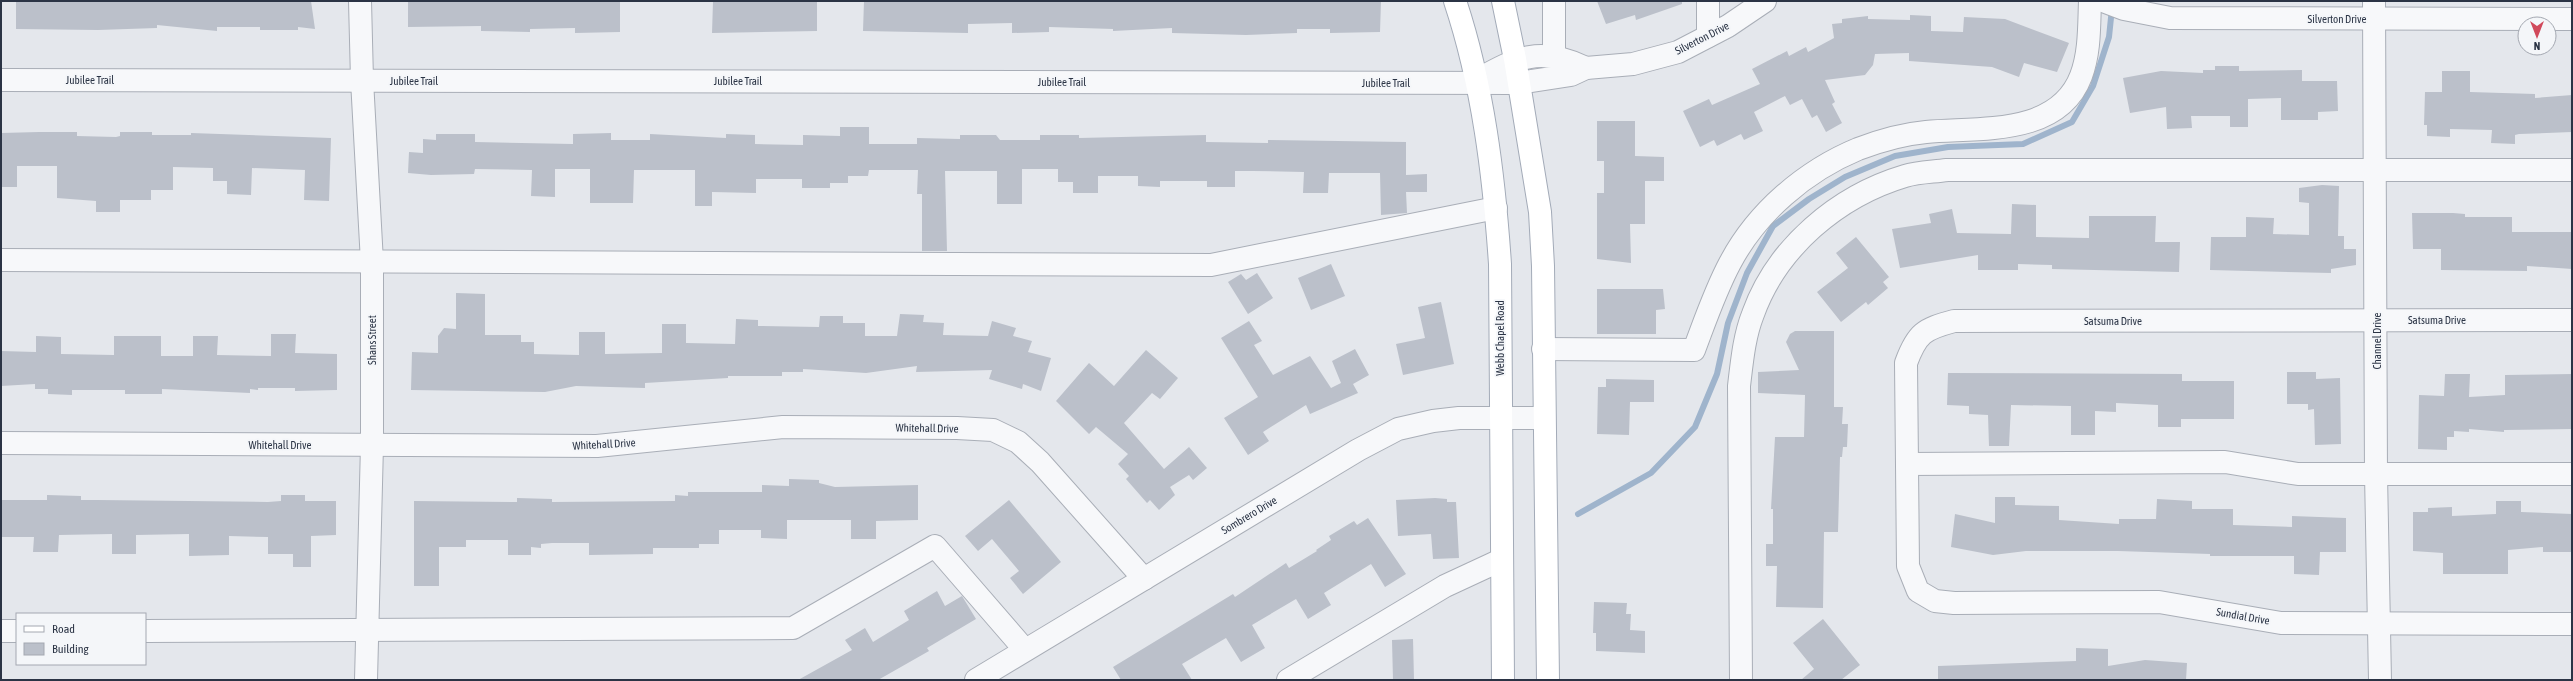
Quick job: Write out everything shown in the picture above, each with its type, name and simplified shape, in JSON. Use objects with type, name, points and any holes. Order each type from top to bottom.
[{"type":"main road","name":"Webb Chapel Road","points":[[1455,1],[1475,81],[1496,208],[1500,264],[1503,680]]},
{"type":"main road","points":[[1503,1],[1515,59],[1540,212],[1548,680]]},
{"type":"street","name":"Shans Street","points":[[360,1],[362,80],[372,262],[372,445],[366,631],[366,680]]},
{"type":"street","points":[[1554,1],[1554,56]]},
{"type":"street","points":[[1708,1],[1708,36]]},
{"type":"street","name":"Silverton Drive","points":[[1475,81],[1519,83],[1571,75],[1586,68],[1633,64],[1678,52],[1728,26],[1765,1]]},
{"type":"street","points":[[1543,349],[1694,350],[1713,299],[1730,263],[1755,225],[1790,189],[1824,167],[1859,149],[1924,132],[2018,125],[2044,115],[2065,100],[2080,77],[2088,47],[2090,1]]},
{"type":"street","name":"Silverton Drive","points":[[2104,1],[2124,9],[2170,18],[2374,10],[2572,19]]},
{"type":"street","name":"Channel Drive","points":[[2374,10],[2377,320],[2376,474],[2380,680]]},
{"type":"street","points":[[1475,81],[1515,59],[1534,56],[1554,56],[1571,60],[1586,68]]},
{"type":"street","name":"Jubilee Trail","points":[[1,80],[1475,81]]},
{"type":"street","points":[[1741,680],[1739,386],[1743,348],[1753,314],[1768,281],[1789,251],[1822,220],[1865,191],[1906,175],[1947,170],[2572,170]]},
{"type":"street","points":[[1,260],[1211,265],[1496,208]]},
{"type":"street","name":"Satsuma Drive","points":[[1918,591],[1908,566],[1906,362],[1913,342],[1931,327],[1954,321],[2572,320]]},
{"type":"street","name":"Sombrero Drive","points":[[976,680],[1398,429],[1433,421],[1501,417],[1543,418]]},
{"type":"street","name":"Whitehall Drive","points":[[1,443],[597,446],[783,427],[957,428],[993,430],[1018,442],[1040,462],[1144,579]]},
{"type":"street","points":[[1907,464],[2225,462],[2298,474],[2572,474]]},
{"type":"street","points":[[146,631],[793,628],[935,546],[1025,650]]},
{"type":"street","points":[[1288,680],[1445,586],[1501,560]]},
{"type":"street","name":"Sundial Drive","points":[[1918,591],[1935,601],[1954,603],[2159,602],[2281,623],[2572,624]]},
{"type":"street","points":[[1,631],[16,631]]},
{"type":"building","points":[[16,1],[311,1],[315,29],[298,27],[298,30],[260,30],[260,27],[217,27],[217,31],[157,25],[157,28],[98,30],[16,29]]},
{"type":"building","points":[[408,1],[620,1],[620,32],[575,33],[575,28],[530,29],[530,32],[481,31],[481,26],[408,27]]},
{"type":"building","points":[[713,1],[817,1],[817,31],[712,33]]},
{"type":"building","points":[[864,1],[1381,1],[1380,32],[1330,33],[1330,29],[1297,29],[1297,33],[1246,35],[1172,33],[1172,28],[1113,31],[1113,29],[1049,27],[1049,32],[1012,33],[1012,23],[968,24],[968,33],[863,31]]},
{"type":"building","points":[[1597,1],[1682,1],[1682,4],[1636,20],[1635,15],[1606,24]]},
{"type":"building","points":[[1910,15],[1931,16],[1931,31],[1963,32],[1964,17],[2005,19],[2069,43],[2057,72],[2024,63],[2019,77],[1992,67],[1909,61],[1909,53],[1875,54],[1873,65],[1865,75],[1825,80],[1835,102],[1832,104],[1842,123],[1826,132],[1817,115],[1812,118],[1802,99],[1790,105],[1785,96],[1754,112],[1763,131],[1744,140],[1741,134],[1717,146],[1714,140],[1700,147],[1683,111],[1709,99],[1712,105],[1760,84],[1752,69],[1787,51],[1789,56],[1806,47],[1808,52],[1834,38],[1832,24],[1842,23],[1842,19],[1868,16],[1868,19],[1910,20]]},
{"type":"building","points":[[2215,66],[2239,66],[2239,71],[2302,70],[2302,81],[2337,81],[2338,111],[2318,112],[2318,120],[2281,120],[2281,98],[2248,99],[2248,127],[2230,127],[2230,116],[2191,116],[2192,128],[2167,129],[2166,107],[2130,113],[2123,78],[2161,71],[2203,73],[2203,70],[2215,70]]},
{"type":"building","points":[[2442,71],[2470,71],[2470,92],[2535,94],[2535,98],[2572,95],[2572,132],[2519,134],[2515,135],[2515,144],[2491,143],[2492,130],[2450,129],[2450,137],[2427,136],[2427,125],[2424,125],[2425,92],[2442,92]]},
{"type":"building","points":[[1597,121],[1635,121],[1635,156],[1664,157],[1664,181],[1645,181],[1645,224],[1630,224],[1631,263],[1597,259],[1597,193],[1604,193],[1604,161],[1597,161]]},
{"type":"building","points":[[840,127],[869,127],[869,144],[917,144],[917,138],[960,139],[960,135],[996,135],[1000,140],[1040,140],[1040,135],[1079,135],[1079,138],[1206,135],[1206,142],[1268,143],[1268,140],[1406,142],[1406,175],[1427,174],[1427,192],[1406,192],[1407,213],[1381,215],[1380,173],[1329,173],[1328,193],[1303,193],[1304,172],[1235,171],[1235,187],[1207,187],[1207,181],[1160,181],[1160,187],[1138,186],[1138,176],[1098,176],[1098,193],[1073,193],[1073,182],[1058,182],[1058,169],[1022,169],[1022,204],[997,204],[997,171],[945,171],[947,251],[922,251],[922,194],[917,194],[918,170],[869,170],[868,176],[848,176],[848,183],[830,183],[830,188],[802,188],[802,179],[756,179],[756,193],[712,192],[712,206],[695,206],[695,170],[634,170],[633,203],[590,203],[590,169],[555,169],[555,197],[531,196],[532,170],[475,169],[474,174],[431,175],[408,173],[409,152],[423,153],[423,139],[436,140],[436,134],[475,134],[475,142],[573,144],[573,134],[611,133],[611,140],[650,140],[650,134],[726,138],[726,134],[755,135],[755,144],[803,145],[803,135],[840,136]]},
{"type":"building","points":[[77,132],[77,136],[116,137],[120,136],[120,132],[152,132],[152,135],[191,135],[191,133],[331,138],[329,201],[304,200],[305,170],[252,168],[251,195],[227,194],[227,181],[213,181],[213,168],[173,167],[173,190],[151,190],[151,200],[120,200],[120,212],[96,212],[96,201],[57,198],[57,166],[17,166],[17,187],[1,187],[1,133]]},
{"type":"building","points":[[2322,185],[2339,186],[2338,236],[2344,236],[2344,249],[2356,249],[2356,265],[2331,269],[2331,273],[2210,270],[2211,237],[2246,237],[2246,217],[2274,218],[2273,234],[2309,235],[2309,203],[2299,202],[2299,188]]},
{"type":"building","points":[[2012,204],[2036,205],[2036,237],[2089,238],[2089,216],[2156,216],[2155,242],[2180,242],[2179,272],[2052,269],[2052,265],[2018,264],[2018,270],[1978,270],[1978,255],[1900,268],[1892,229],[1931,223],[1929,214],[1952,209],[1957,233],[2011,234]]},
{"type":"building","points":[[2412,213],[2453,213],[2465,214],[2465,217],[2512,217],[2512,232],[2572,232],[2572,269],[2527,266],[2527,271],[2441,270],[2441,249],[2413,249]]},
{"type":"building","points":[[1856,237],[1889,277],[1883,282],[1888,288],[1868,305],[1866,302],[1841,322],[1817,292],[1848,268],[1836,253]]},
{"type":"building","points":[[1331,264],[1345,296],[1311,310],[1298,278]]},
{"type":"building","points":[[1257,273],[1273,298],[1248,314],[1228,282],[1241,274],[1246,280]]},
{"type":"building","points":[[1597,289],[1663,289],[1665,309],[1656,310],[1656,334],[1597,334]]},
{"type":"building","points":[[456,293],[485,294],[485,335],[521,335],[521,342],[534,342],[534,354],[579,355],[579,332],[605,332],[605,354],[662,353],[662,324],[686,324],[686,343],[735,344],[736,319],[758,320],[758,326],[819,327],[820,316],[843,316],[843,323],[865,323],[865,336],[897,336],[900,314],[924,315],[923,322],[944,323],[943,335],[988,336],[992,321],[1016,328],[1013,336],[1032,341],[1028,352],[1051,358],[1041,391],[1023,384],[1022,389],[989,379],[992,370],[916,372],[917,366],[866,373],[803,369],[803,372],[782,372],[782,376],[728,376],[728,378],[645,383],[645,388],[576,386],[545,392],[411,390],[412,352],[438,353],[438,336],[444,328],[456,329]]},
{"type":"building","points":[[1441,302],[1454,364],[1403,375],[1396,344],[1425,338],[1418,307]]},
{"type":"building","points":[[1249,321],[1262,341],[1254,345],[1273,375],[1310,356],[1331,388],[1341,383],[1332,361],[1355,349],[1369,375],[1353,384],[1358,393],[1310,414],[1306,405],[1263,432],[1269,441],[1248,455],[1224,418],[1258,397],[1221,338]]},
{"type":"building","points":[[1795,331],[1834,331],[1834,407],[1843,407],[1842,424],[1848,424],[1847,447],[1843,447],[1842,457],[1840,457],[1838,532],[1824,532],[1823,608],[1776,607],[1777,566],[1766,566],[1766,544],[1773,544],[1773,509],[1771,509],[1775,437],[1804,437],[1805,395],[1758,393],[1758,372],[1799,370],[1786,342],[1790,334]]},
{"type":"building","points":[[271,334],[296,334],[295,353],[337,354],[337,390],[295,391],[295,388],[258,388],[258,390],[250,389],[250,393],[162,389],[162,394],[125,394],[125,390],[72,390],[72,395],[48,394],[48,389],[35,389],[35,384],[1,386],[1,351],[36,352],[36,336],[61,337],[61,354],[114,355],[114,336],[161,336],[161,356],[193,356],[193,336],[218,336],[217,355],[271,356]]},
{"type":"building","points":[[1146,350],[1178,378],[1160,399],[1152,393],[1124,423],[1164,469],[1189,447],[1207,468],[1193,480],[1189,475],[1170,487],[1175,495],[1159,510],[1150,500],[1147,503],[1126,479],[1129,476],[1118,464],[1128,454],[1096,427],[1089,434],[1056,401],[1089,363],[1114,386]]},
{"type":"building","points":[[2287,372],[2316,372],[2316,379],[2340,378],[2341,444],[2315,445],[2314,409],[2308,410],[2308,404],[2287,404]]},
{"type":"building","points":[[1948,373],[2182,374],[2182,381],[2234,381],[2234,419],[2181,419],[2181,427],[2158,427],[2158,405],[2116,403],[2116,412],[2095,411],[2095,435],[2071,435],[2071,406],[2011,405],[2009,446],[1989,446],[1988,415],[1969,414],[1969,406],[1947,405]]},
{"type":"building","points":[[2445,374],[2470,374],[2469,397],[2505,395],[2505,375],[2572,374],[2572,429],[2504,430],[2504,432],[2469,429],[2469,432],[2454,431],[2454,437],[2447,437],[2447,450],[2418,449],[2419,395],[2444,396]]},
{"type":"building","points":[[1606,379],[1654,380],[1654,402],[1630,402],[1629,435],[1597,434],[1598,387],[1606,387]]},
{"type":"building","points":[[789,479],[819,480],[819,483],[835,487],[918,485],[918,520],[876,521],[876,539],[851,539],[851,520],[787,520],[787,539],[761,538],[761,530],[719,530],[719,544],[699,544],[699,548],[653,548],[653,554],[589,555],[589,543],[552,543],[541,544],[541,548],[531,547],[531,555],[508,555],[508,540],[466,540],[466,547],[439,547],[439,586],[414,586],[414,501],[517,502],[517,498],[552,499],[552,502],[675,501],[675,495],[688,496],[688,492],[762,492],[762,485],[789,486]]},
{"type":"building","points":[[47,495],[81,496],[81,500],[268,502],[281,501],[281,495],[305,495],[305,501],[336,501],[336,535],[311,536],[311,567],[293,567],[293,554],[268,554],[268,537],[229,536],[229,555],[189,556],[189,534],[136,535],[136,554],[112,554],[112,534],[59,535],[58,552],[33,552],[34,537],[1,537],[1,500],[47,500]]},
{"type":"building","points":[[1995,497],[2015,497],[2015,505],[2059,506],[2059,520],[2119,524],[2119,519],[2156,519],[2157,499],[2192,501],[2192,509],[2233,509],[2233,525],[2292,527],[2292,516],[2346,518],[2346,552],[2320,552],[2319,575],[2294,574],[2294,556],[2210,556],[2210,554],[2118,551],[2026,551],[1993,555],[1951,547],[1955,514],[1995,523]]},
{"type":"building","points":[[1435,498],[1447,499],[1447,502],[1456,502],[1459,558],[1433,559],[1431,534],[1398,536],[1396,500]]},
{"type":"building","points":[[1009,500],[1061,562],[1023,594],[1010,578],[1019,571],[992,539],[978,551],[965,536]]},
{"type":"building","points":[[2496,501],[2521,501],[2521,512],[2572,514],[2572,552],[2543,552],[2543,547],[2508,550],[2508,574],[2443,574],[2443,553],[2413,551],[2413,512],[2428,512],[2428,508],[2452,507],[2452,516],[2496,514]]},
{"type":"building","points":[[1368,518],[1406,574],[1385,587],[1371,564],[1324,593],[1331,605],[1308,619],[1296,599],[1252,625],[1265,648],[1241,662],[1226,638],[1182,664],[1192,680],[1121,680],[1113,667],[1233,594],[1235,597],[1286,563],[1289,568],[1317,551],[1316,550],[1331,540],[1329,536],[1354,521],[1357,525]]},
{"type":"building","points":[[937,591],[945,606],[962,596],[976,619],[927,648],[929,651],[878,680],[798,680],[852,650],[845,640],[865,628],[873,642],[909,620],[904,611]]},
{"type":"building","points":[[1594,602],[1627,603],[1626,614],[1631,614],[1630,630],[1645,631],[1645,653],[1596,651],[1596,633],[1593,633]]},
{"type":"building","points":[[1823,619],[1860,665],[1841,680],[1801,680],[1814,669],[1793,643]]},
{"type":"building","points":[[1413,639],[1414,680],[1393,680],[1392,640]]},
{"type":"building","points":[[2076,648],[2108,649],[2108,666],[2145,660],[2187,663],[2186,680],[1938,680],[1938,666],[2076,661]]},
{"type":"waterway","points":[[1578,514],[1651,473],[1695,427],[1717,374],[1728,323],[1747,273],[1773,226],[1809,199],[1845,177],[1895,156],[1948,147],[2023,144],[2072,122],[2093,86],[2109,37],[2112,8]]}]
